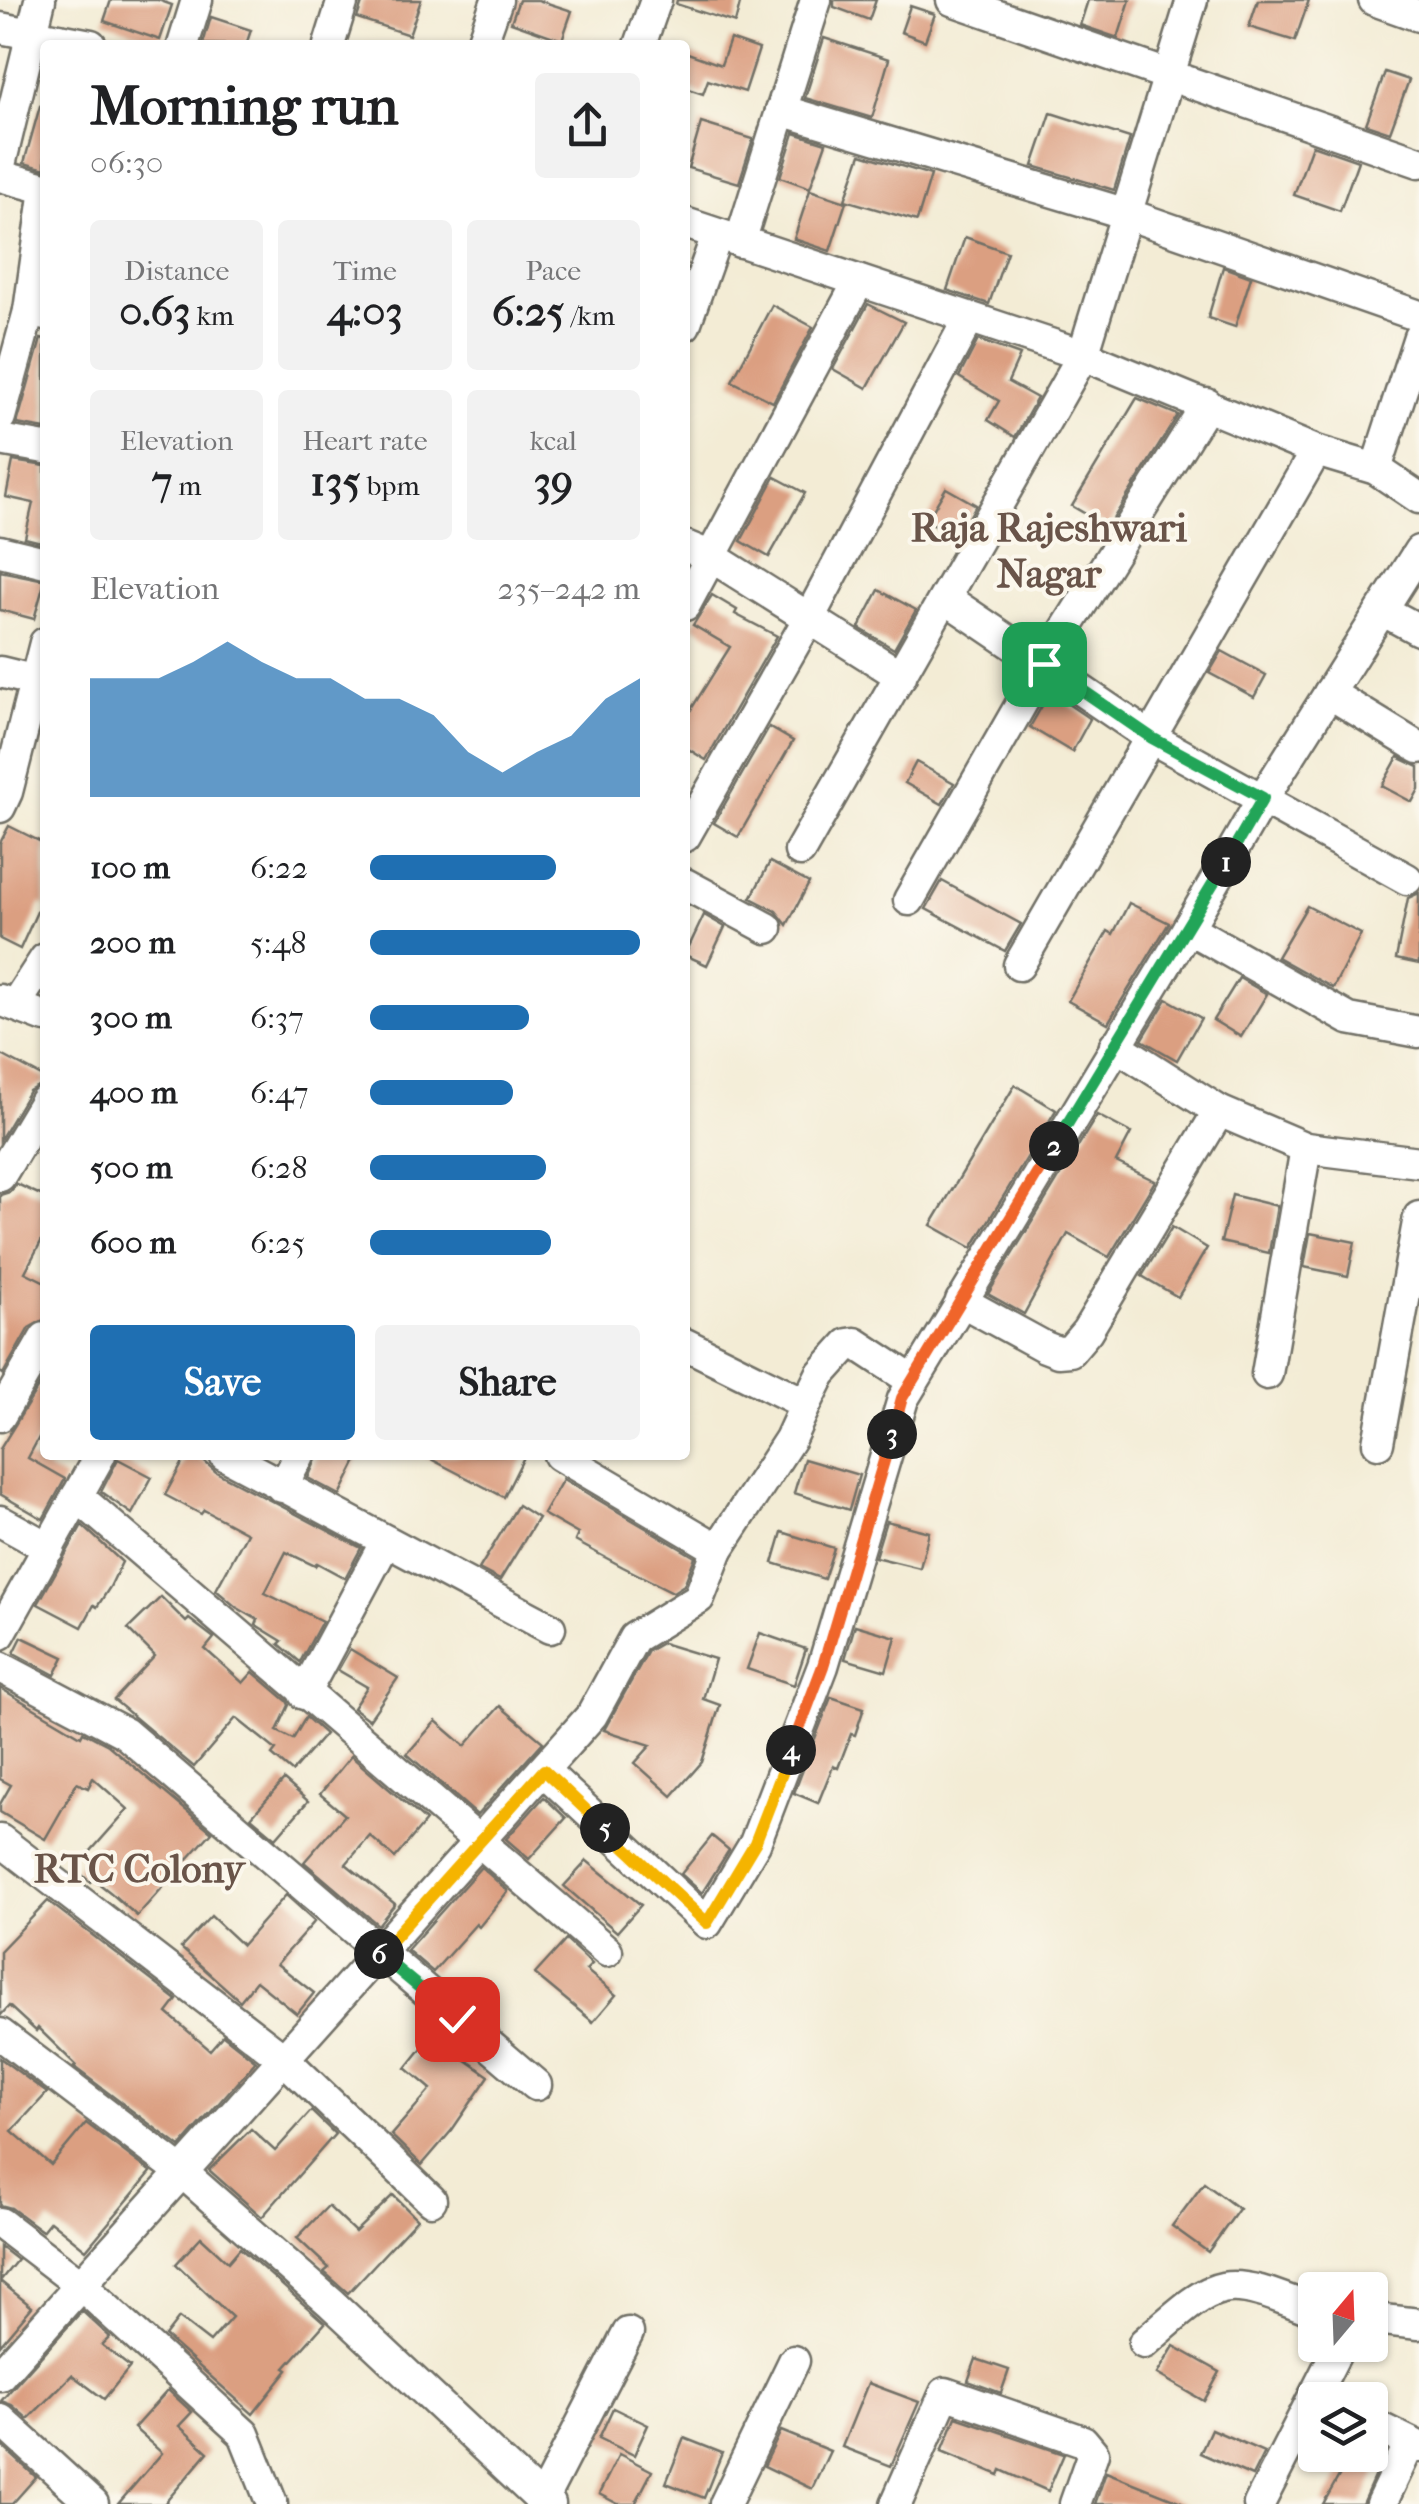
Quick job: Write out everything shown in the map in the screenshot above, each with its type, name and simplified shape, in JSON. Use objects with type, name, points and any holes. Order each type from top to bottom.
[{"type":"street","points":[[0,164],[15,31],[40,0]]},
{"type":"street","points":[[185,40],[197,0]]},
{"type":"street","points":[[331,40],[343,0]]},
{"type":"street","points":[[483,40],[496,0]]},
{"type":"street","points":[[642,40],[656,0]]},
{"type":"street","points":[[690,315],[728,238],[782,110],[816,0]]},
{"type":"street","points":[[952,0],[1419,162]]},
{"type":"street","points":[[800,851],[1083,355],[1192,0]]},
{"type":"street","points":[[1374,0],[1419,16]]},
{"type":"street","points":[[15,31],[64,40]]},
{"type":"street","points":[[782,110],[1128,214],[1419,316]]},
{"type":"street","points":[[0,176],[40,187]]},
{"type":"street","points":[[690,225],[1083,355],[1316,451],[1376,469],[1419,498]]},
{"type":"street","points":[[0,417],[37,313],[40,269]]},
{"type":"street","points":[[690,584],[698,551],[859,282]]},
{"type":"street","points":[[690,827],[808,620],[969,318]]},
{"type":"street","points":[[1376,469],[1419,337]]},
{"type":"street","points":[[910,900],[1044,664],[1207,404]]},
{"type":"street","points":[[0,440],[40,447]]},
{"type":"street","points":[[1019,965],[1316,451]]},
{"type":"street","points":[[0,551],[40,561]]},
{"type":"street","points":[[698,551],[900,676]]},
{"type":"street","points":[[544,1770],[707,1923],[755,1843],[810,1701],[902,1398],[1263,798],[1419,551]]},
{"type":"street","points":[[945,598],[1152,738],[1407,879]]},
{"type":"street","points":[[1382,610],[1419,630]]},
{"type":"street","points":[[0,672],[40,682],[2,796]]},
{"type":"street","points":[[1329,693],[1419,748]]},
{"type":"street","points":[[690,887],[767,928]]},
{"type":"street","points":[[1188,928],[1349,1019],[1419,1032]]},
{"type":"street","points":[[40,965],[8,1002],[40,1015]]},
{"type":"street","points":[[1115,1045],[1219,1111],[1306,1148],[1419,1162]]},
{"type":"street","points":[[961,1301],[1045,1347],[1070,1351],[1088,1331],[1219,1111]]},
{"type":"street","points":[[0,1176],[32,1149],[40,1120]]},
{"type":"street","points":[[1267,1374],[1306,1148]]},
{"type":"street","points":[[1378,1443],[1419,1216]]},
{"type":"street","points":[[0,2376],[544,1770],[592,1714],[634,1638],[699,1598],[718,1548],[790,1438],[821,1374],[848,1344],[855,1343],[913,1381]]},
{"type":"street","points":[[690,1346],[806,1404]]},
{"type":"street","points":[[0,1416],[40,1347]]},
{"type":"street","points":[[0,1634],[97,1460]]},
{"type":"street","points":[[234,1460],[550,1628]]},
{"type":"street","points":[[282,1487],[296,1460]]},
{"type":"street","points":[[568,1460],[718,1548]]},
{"type":"street","points":[[77,1496],[607,1951]]},
{"type":"street","points":[[0,1521],[48,1548]]},
{"type":"street","points":[[304,1694],[386,1541]]},
{"type":"street","points":[[0,1667],[125,1732],[536,2085]]},
{"type":"street","points":[[0,1840],[283,2058],[431,2200]]},
{"type":"street","points":[[0,2034],[183,2173],[331,2303],[544,2503],[628,2333]]},
{"type":"street","points":[[0,2223],[82,2285],[244,2434],[272,2504]]},
{"type":"street","points":[[1144,2344],[1196,2297],[1216,2288],[1244,2285],[1298,2305]]},
{"type":"street","points":[[1388,2321],[1419,2324]]},
{"type":"street","points":[[726,2504],[794,2361]]},
{"type":"street","points":[[896,2504],[945,2393],[1083,2441],[1092,2453],[1075,2504]]},
{"type":"street","points":[[0,2419],[92,2504]]},
{"type":"street","points":[[1380,2504],[1415,2445],[1388,2432]]},
{"type":"street","points":[[1259,2504],[1298,2434]]},
{"type":"building","points":[[111,0],[158,0],[172,5],[160,40],[104,21]]},
{"type":"building","points":[[363,0],[421,0],[409,35],[357,18]]},
{"type":"building","points":[[519,0],[538,0],[572,11],[562,40],[511,22]]},
{"type":"building","points":[[677,0],[741,0],[735,23],[676,4]]},
{"type":"building","points":[[834,0],[876,0],[869,20],[834,7]]},
{"type":"building","points":[[1088,0],[1130,0],[1118,38],[1080,25]]},
{"type":"building","points":[[1258,0],[1309,0],[1295,41],[1249,27]]},
{"type":"building","points":[[910,6],[935,14],[925,41],[901,32]]},
{"type":"building","points":[[211,17],[251,30],[248,40],[204,40]]},
{"type":"building","points":[[824,38],[889,59],[872,118],[805,98]]},
{"type":"building","points":[[730,39],[759,49],[745,92],[708,80],[703,94],[690,90],[690,54],[721,65]]},
{"type":"building","points":[[1385,72],[1409,80],[1390,132],[1366,124]]},
{"type":"building","points":[[40,106],[40,168],[24,163]]},
{"type":"building","points":[[1051,113],[1130,138],[1114,190],[1033,166]]},
{"type":"building","points":[[701,123],[753,139],[739,183],[690,169]]},
{"type":"building","points":[[794,133],[826,143],[810,188],[780,177]]},
{"type":"building","points":[[1312,145],[1358,161],[1340,211],[1294,195]]},
{"type":"building","points":[[861,154],[931,175],[917,221],[845,200]]},
{"type":"building","points":[[810,190],[846,202],[830,251],[794,239]]},
{"type":"building","points":[[965,237],[1007,252],[989,304],[947,290]]},
{"type":"building","points":[[1223,267],[1251,277],[1235,327],[1208,318]]},
{"type":"building","points":[[868,304],[904,322],[867,388],[833,369]]},
{"type":"building","points":[[772,305],[813,327],[773,402],[732,381]]},
{"type":"building","points":[[978,340],[1020,355],[1008,382],[1037,398],[1015,437],[988,420],[999,401],[959,377]]},
{"type":"building","points":[[40,343],[40,428],[17,424]]},
{"type":"building","points":[[1137,398],[1178,415],[1108,527],[1072,506]]},
{"type":"building","points":[[13,461],[40,465],[40,542],[25,538],[33,503],[6,497]]},
{"type":"building","points":[[775,477],[805,493],[769,557],[741,541]]},
{"type":"building","points":[[946,488],[976,505],[957,538],[927,520]]},
{"type":"building","points":[[0,571],[40,579],[34,619],[0,610]]},
{"type":"building","points":[[879,590],[916,610],[894,649],[859,628]]},
{"type":"building","points":[[712,595],[737,610],[735,614],[777,636],[706,760],[690,750],[690,711],[730,647],[693,625]]},
{"type":"building","points":[[1222,651],[1266,675],[1254,697],[1209,673]]},
{"type":"building","points":[[1050,692],[1090,719],[1072,752],[1030,727]]},
{"type":"building","points":[[769,727],[793,741],[738,837],[714,823]]},
{"type":"building","points":[[1398,757],[1419,767],[1419,789],[1412,802],[1382,786]]},
{"type":"building","points":[[916,762],[954,783],[942,804],[905,783]]},
{"type":"building","points":[[9,826],[40,842],[40,905],[20,949],[0,939],[0,843]]},
{"type":"building","points":[[770,862],[809,883],[787,925],[776,911],[751,898]]},
{"type":"building","points":[[942,881],[1021,924],[1005,951],[926,909]]},
{"type":"building","points":[[1419,893],[1419,964],[1396,959],[1408,898]]},
{"type":"building","points":[[1129,903],[1169,923],[1108,1023],[1068,1001],[1108,931],[1113,934]]},
{"type":"building","points":[[1307,906],[1361,934],[1333,988],[1277,957]]},
{"type":"building","points":[[704,915],[725,927],[707,965],[690,957],[690,944]]},
{"type":"building","points":[[1239,978],[1267,994],[1241,1037],[1213,1020]]},
{"type":"building","points":[[1167,999],[1201,1018],[1177,1060],[1142,1040]]},
{"type":"building","points":[[0,1054],[40,1075],[40,1085],[29,1091],[0,1140]]},
{"type":"building","points":[[1015,1085],[1056,1110],[972,1248],[931,1225]]},
{"type":"building","points":[[1097,1115],[1131,1133],[1116,1162],[1155,1181],[1109,1257],[1068,1234],[1024,1314],[988,1294]]},
{"type":"building","points":[[17,1184],[40,1195],[40,1244],[25,1272],[40,1280],[40,1322],[29,1328],[3,1374],[0,1195]]},
{"type":"building","points":[[1232,1195],[1277,1206],[1269,1253],[1221,1242]]},
{"type":"building","points":[[1172,1227],[1207,1248],[1178,1297],[1142,1276]]},
{"type":"building","points":[[1310,1233],[1355,1242],[1348,1276],[1304,1267]]},
{"type":"building","points":[[40,1384],[40,1435],[28,1458],[65,1479],[43,1519],[0,1494],[0,1449]]},
{"type":"building","points":[[804,1459],[859,1475],[849,1510],[794,1493]]},
{"type":"building","points":[[117,1460],[152,1477],[132,1514],[101,1492]]},
{"type":"building","points":[[184,1460],[203,1460],[216,1472],[361,1548],[345,1578],[286,1552],[265,1593],[322,1621],[300,1662],[279,1644],[282,1641],[256,1625],[258,1620],[216,1590],[247,1533],[165,1495]]},
{"type":"building","points":[[316,1460],[358,1460],[340,1495],[308,1478]]},
{"type":"building","points":[[433,1460],[522,1460],[504,1497]]},
{"type":"building","points":[[563,1479],[695,1557],[684,1585],[673,1592],[623,1567],[575,1541],[578,1534],[543,1514]]},
{"type":"building","points":[[518,1505],[538,1518],[500,1580],[479,1569]]},
{"type":"building","points":[[886,1521],[929,1532],[920,1568],[875,1557]]},
{"type":"building","points":[[82,1525],[122,1562],[82,1627],[38,1604]]},
{"type":"building","points":[[782,1532],[834,1548],[824,1579],[773,1563]]},
{"type":"building","points":[[161,1597],[186,1622],[189,1619],[214,1638],[205,1649],[243,1683],[253,1672],[287,1701],[289,1705],[277,1731],[293,1739],[306,1717],[325,1734],[292,1772],[272,1755],[276,1750],[236,1718],[194,1767],[114,1700],[155,1656],[128,1629]]},
{"type":"building","points":[[855,1625],[896,1637],[886,1671],[845,1659]]},
{"type":"building","points":[[760,1633],[806,1649],[794,1685],[747,1669]]},
{"type":"building","points":[[22,1637],[64,1657],[55,1675],[14,1653]]},
{"type":"building","points":[[662,1643],[715,1659],[703,1699],[720,1705],[702,1762],[672,1796],[635,1763],[651,1745],[604,1730],[648,1651]]},
{"type":"building","points":[[350,1649],[398,1678],[369,1720],[353,1708],[367,1687],[338,1670]]},
{"type":"building","points":[[0,1688],[81,1736],[83,1732],[108,1745],[212,1832],[137,1916],[75,1869],[128,1809],[93,1778],[88,1788],[77,1783],[45,1839],[0,1812],[0,1804],[11,1785],[0,1779]]},
{"type":"building","points":[[831,1697],[864,1708],[855,1735],[851,1734],[838,1768],[833,1766],[818,1803],[794,1793]]},
{"type":"building","points":[[500,1706],[543,1742],[477,1815],[407,1754],[436,1721],[465,1746]]},
{"type":"building","points":[[351,1756],[426,1821],[395,1858],[370,1836],[346,1864],[395,1904],[378,1925],[304,1862],[345,1815],[320,1794]]},
{"type":"building","points":[[284,1780],[308,1801],[276,1838],[251,1817]]},
{"type":"building","points":[[544,1797],[566,1818],[529,1859],[506,1839]]},
{"type":"building","points":[[712,1836],[729,1850],[702,1893],[681,1874]]},
{"type":"building","points":[[587,1861],[641,1905],[617,1932],[564,1886]]},
{"type":"building","points":[[481,1867],[508,1891],[479,1927],[476,1924],[433,1972],[407,1950]]},
{"type":"building","points":[[286,1895],[315,1921],[277,1964],[314,1993],[297,2014],[256,1981],[240,2001],[181,1948],[211,1916],[242,1945]]},
{"type":"building","points":[[48,1901],[177,2000],[167,2013],[210,2050],[223,2035],[256,2061],[180,2147],[74,2067],[38,2028],[36,2031],[9,2006],[0,2016],[0,1951]]},
{"type":"building","points":[[566,1940],[592,1964],[586,1970],[616,1995],[593,2022],[535,1974]]},
{"type":"building","points":[[438,2028],[464,2049],[459,2055],[489,2076],[422,2165],[391,2135],[431,2089],[406,2068]]},
{"type":"building","points":[[0,2058],[47,2093],[12,2131],[51,2165],[86,2123],[151,2172],[86,2250],[50,2221],[42,2231],[11,2208],[0,2205]]},
{"type":"building","points":[[311,2111],[335,2134],[262,2217],[209,2170],[251,2129],[275,2151]]},
{"type":"building","points":[[1204,2183],[1239,2209],[1208,2252],[1172,2226]]},
{"type":"building","points":[[393,2195],[417,2219],[348,2293],[324,2272],[329,2268],[297,2238],[328,2206],[355,2232]]},
{"type":"building","points":[[201,2237],[228,2262],[240,2248],[325,2323],[285,2368],[288,2370],[253,2414],[165,2336],[179,2318],[210,2342],[232,2317],[176,2264]]},
{"type":"building","points":[[0,2247],[17,2260],[0,2281]]},
{"type":"building","points":[[0,2281],[32,2307],[0,2345]]},
{"type":"building","points":[[82,2311],[110,2337],[102,2345],[130,2367],[104,2399],[72,2375],[28,2419],[1,2401]]},
{"type":"building","points":[[1174,2346],[1220,2372],[1204,2401],[1157,2374]]},
{"type":"building","points":[[976,2359],[1009,2370],[1001,2393],[968,2381]]},
{"type":"building","points":[[868,2383],[919,2402],[891,2466],[842,2447]]},
{"type":"building","points":[[168,2390],[192,2412],[179,2426],[208,2452],[164,2504],[118,2504],[162,2453],[134,2428]]},
{"type":"building","points":[[613,2408],[648,2425],[634,2455],[599,2438]]},
{"type":"building","points":[[956,2417],[1064,2454],[1048,2491],[1001,2470],[999,2475],[942,2451]]},
{"type":"building","points":[[1211,2429],[1264,2452],[1252,2476],[1200,2453]]},
{"type":"building","points":[[781,2431],[830,2451],[812,2489],[764,2466]]},
{"type":"building","points":[[684,2438],[722,2453],[704,2498],[666,2483]]},
{"type":"building","points":[[0,2444],[36,2477],[12,2504],[0,2504]]},
{"type":"building","points":[[619,2454],[652,2471],[635,2504],[618,2504],[599,2494]]},
{"type":"building","points":[[1106,2472],[1184,2503],[1184,2504],[1095,2504]]},
{"type":"building","points":[[1341,2472],[1376,2472],[1362,2504],[1323,2504]]},
{"type":"district","name":"Raja Rajeshwari Nagar","points":[[1049,551]]},
{"type":"district","name":"RTC Colony","points":[[139,1869]]},
{"type":"route","points":[[457,2019],[379,1954],[544,1770],[707,1923],[755,1843],[823,1666],[902,1398],[1263,798],[1152,738],[1044,664]]}]
